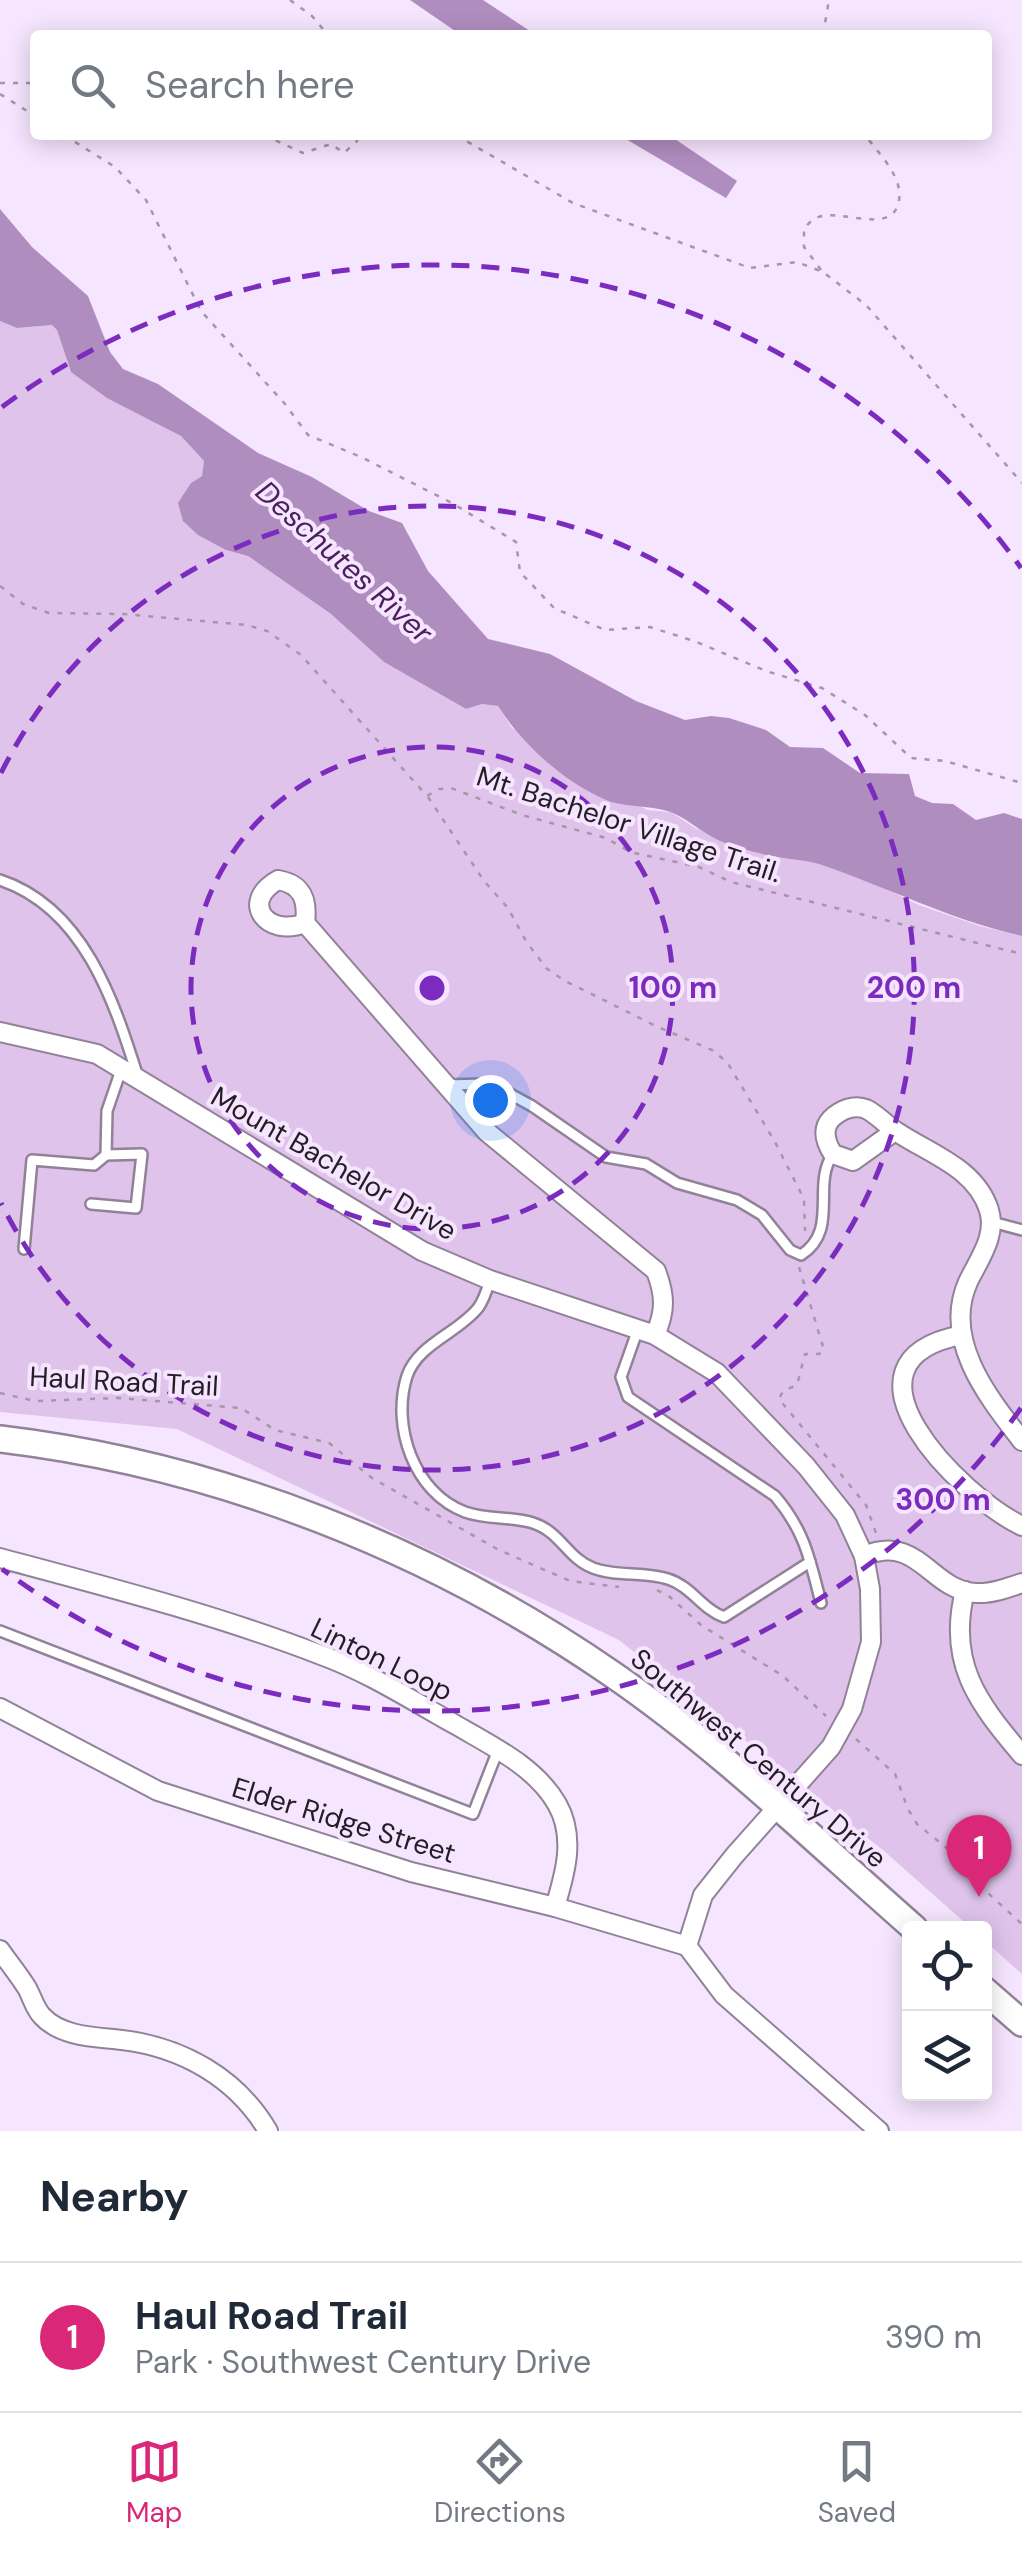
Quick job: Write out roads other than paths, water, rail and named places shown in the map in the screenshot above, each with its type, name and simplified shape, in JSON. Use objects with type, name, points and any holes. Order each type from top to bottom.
[{"type":"main road","name":"Southwest Century Drive","points":[[0,1438],[128,1460],[247,1494],[337,1526],[444,1575],[613,1674],[698,1740],[906,1921]]},
{"type":"main road","points":[[992,1997],[1022,2023]]},
{"type":"street","points":[[306,923],[488,1132],[656,1271],[664,1291],[664,1315],[647,1332]]},
{"type":"street","name":"Mount Bachelor Drive","points":[[0,1032],[97,1054],[422,1251],[490,1280],[647,1332],[717,1374],[806,1466],[845,1515],[872,1553],[870,1642],[857,1696],[831,1747],[704,1895],[687,1946]]},
{"type":"street","points":[[896,1131],[853,1161],[833,1154],[825,1134],[828,1122],[848,1108],[866,1109],[954,1165],[976,1185],[992,1222],[984,1253],[960,1310],[962,1335],[978,1380],[1021,1438]]},
{"type":"street","points":[[962,1335],[927,1346],[911,1361],[902,1393],[912,1425],[934,1456],[978,1498],[1022,1526]]},
{"type":"street","points":[[872,1553],[900,1551],[965,1591],[978,1594],[1022,1583]]},
{"type":"street","name":"Linton Loop","points":[[1,1562],[208,1616],[324,1656],[390,1688],[498,1750],[530,1771],[558,1804],[568,1834],[566,1869],[555,1908]]},
{"type":"street","points":[[965,1591],[958,1643],[966,1673],[980,1702],[1022,1755]]},
{"type":"street","name":"Elder Ridge Street","points":[[0,1708],[158,1792],[411,1872],[687,1946]]},
{"type":"street","points":[[687,1946],[724,1996],[879,2131]]},
{"type":"street","points":[[0,1950],[42,2017],[69,2032],[125,2040],[178,2054],[208,2067],[256,2111],[268,2131]]},
{"type":"lane","points":[[0,880],[48,906],[75,935],[120,1021],[138,1080]]},
{"type":"lane","points":[[106,1155],[107,1111],[121,1070]]},
{"type":"lane","points":[[444,1084],[484,1084],[501,1089],[606,1157],[646,1164],[677,1183],[737,1200],[762,1215],[797,1254],[810,1249],[824,1224],[825,1173],[833,1154]]},
{"type":"lane","points":[[24,1249],[32,1160],[94,1165],[106,1155],[142,1154],[136,1208],[91,1204]]},
{"type":"lane","points":[[992,1222],[1022,1230]]},
{"type":"lane","points":[[490,1280],[477,1310],[424,1352],[408,1374],[401,1412],[404,1438],[414,1464],[432,1489],[460,1510],[492,1520],[530,1522],[554,1533],[574,1558],[594,1569],[672,1580],[692,1592],[714,1614],[724,1617],[810,1562]]},
{"type":"lane","points":[[647,1332],[621,1377],[628,1397],[776,1496],[805,1539],[821,1603]]},
{"type":"lane","points":[[0,1631],[473,1814],[498,1750]]},
{"type":"water","points":[[410,0],[483,0],[528,30],[454,30]]},
{"type":"water","points":[[627,140],[676,140],[737,181],[726,198]]},
{"type":"water","name":"Deschutes River","points":[[0,209],[32,247],[88,296],[110,352],[123,369],[158,384],[258,453],[312,477],[369,511],[402,523],[428,571],[488,639],[550,654],[636,701],[685,720],[729,718],[766,730],[790,747],[823,748],[860,773],[909,774],[915,796],[932,803],[953,804],[976,820],[1004,813],[1022,819],[1022,936],[945,913],[822,865],[725,843],[665,810],[606,800],[545,761],[498,706],[482,704],[466,709],[384,662],[331,614],[248,556],[198,535],[183,521],[178,503],[191,483],[202,476],[204,461],[181,436],[107,398],[71,372],[52,325],[17,328],[0,321]]},
{"type":"place","name":"Haul Road Trail","points":[[979,1897]]}]
